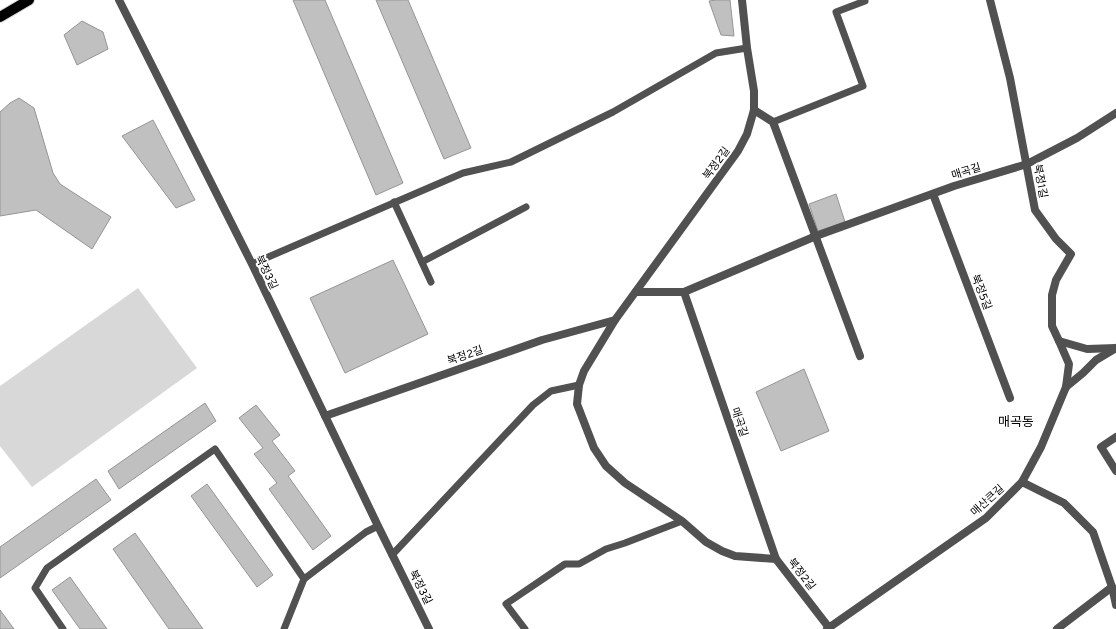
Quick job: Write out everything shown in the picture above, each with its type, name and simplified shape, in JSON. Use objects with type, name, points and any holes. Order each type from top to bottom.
[{"type":"main road","points":[[0,17],[29,0]]},
{"type":"street","name":"북정3길","points":[[119,0],[252,264],[429,629]]},
{"type":"street","name":"북정2길","points":[[742,0],[747,48],[754,91],[754,110],[747,134],[738,151],[615,320],[584,371],[579,385],[577,404],[594,448],[606,466],[625,483],[682,521],[706,542],[722,551],[735,556],[776,559],[829,628]]},
{"type":"street","name":"북정1길","points":[[990,0],[1010,78],[1034,210],[1056,239],[1071,254],[1056,280],[1052,295],[1052,326],[1059,341]]},
{"type":"street","points":[[754,110],[772,122],[860,356]]},
{"type":"street","name":"매곡길","points":[[636,292],[684,292],[816,236],[954,186],[1026,164],[1077,138],[1116,113]]},
{"type":"street","name":"북정5길","points":[[933,194],[1010,398]]},
{"type":"street","name":"매곡길","points":[[684,292],[776,559]]},
{"type":"street","name":"북정2길","points":[[325,416],[542,340],[615,320]]},
{"type":"street","points":[[1059,341],[1087,349],[1116,348]]},
{"type":"street","points":[[1059,341],[1069,364],[1066,387]]},
{"type":"street","name":"매산큰길","points":[[829,628],[986,518],[1022,482],[1041,447],[1066,387],[1096,360],[1116,348]]},
{"type":"street","points":[[1116,438],[1101,448],[1116,471]]},
{"type":"street","points":[[1022,482],[1064,503],[1093,532],[1112,587],[1116,606]]},
{"type":"street","points":[[1057,629],[1112,587]]},
{"type":"lane","points":[[772,122],[864,86],[836,12],[865,1]]},
{"type":"lane","points":[[252,264],[463,173],[511,162],[613,112],[716,53],[747,48]]},
{"type":"lane","points":[[394,202],[431,282]]},
{"type":"lane","points":[[422,262],[526,207]]},
{"type":"lane","points":[[392,555],[538,401],[551,390],[579,385]]},
{"type":"lane","points":[[63,629],[35,588],[47,568],[215,449],[304,579]]},
{"type":"lane","points":[[525,629],[506,604],[565,564],[579,564],[606,549],[682,521]]},
{"type":"lane","points":[[284,629],[304,579],[366,532],[378,526]]},
{"type":"shaded area","points":[[138,288],[197,368],[32,487],[0,446],[0,386]]},
{"type":"building","points":[[293,0],[325,0],[403,183],[376,195]]},
{"type":"building","points":[[376,0],[408,0],[471,148],[444,159]]},
{"type":"building","points":[[730,0],[734,36],[721,35],[709,1]]},
{"type":"building","points":[[82,21],[103,32],[108,49],[77,65],[64,35]]},
{"type":"building","points":[[19,98],[34,108],[53,173],[60,184],[111,217],[92,249],[36,210],[0,216],[0,112],[10,103]]},
{"type":"building","points":[[153,120],[195,200],[176,208],[122,136]]},
{"type":"building","points":[[836,194],[845,222],[818,231],[809,204]]},
{"type":"building","points":[[393,260],[428,334],[345,373],[310,298]]},
{"type":"building","points":[[804,369],[829,431],[781,451],[756,392]]},
{"type":"building","points":[[205,403],[216,421],[119,489],[108,471]]},
{"type":"building","points":[[256,405],[280,435],[272,441],[295,471],[288,476],[331,536],[313,550],[269,489],[277,483],[254,454],[263,448],[239,418]]},
{"type":"building","points":[[96,479],[111,500],[0,578],[0,547]]},
{"type":"building","points":[[207,484],[273,575],[257,587],[191,496]]},
{"type":"building","points":[[135,533],[203,629],[169,629],[113,549]]},
{"type":"building","points":[[70,577],[107,629],[80,629],[52,590]]},
{"type":"building","points":[[0,610],[14,629],[0,629]]},
{"type":"district","name":"매곡동","points":[[1016,421]]}]
